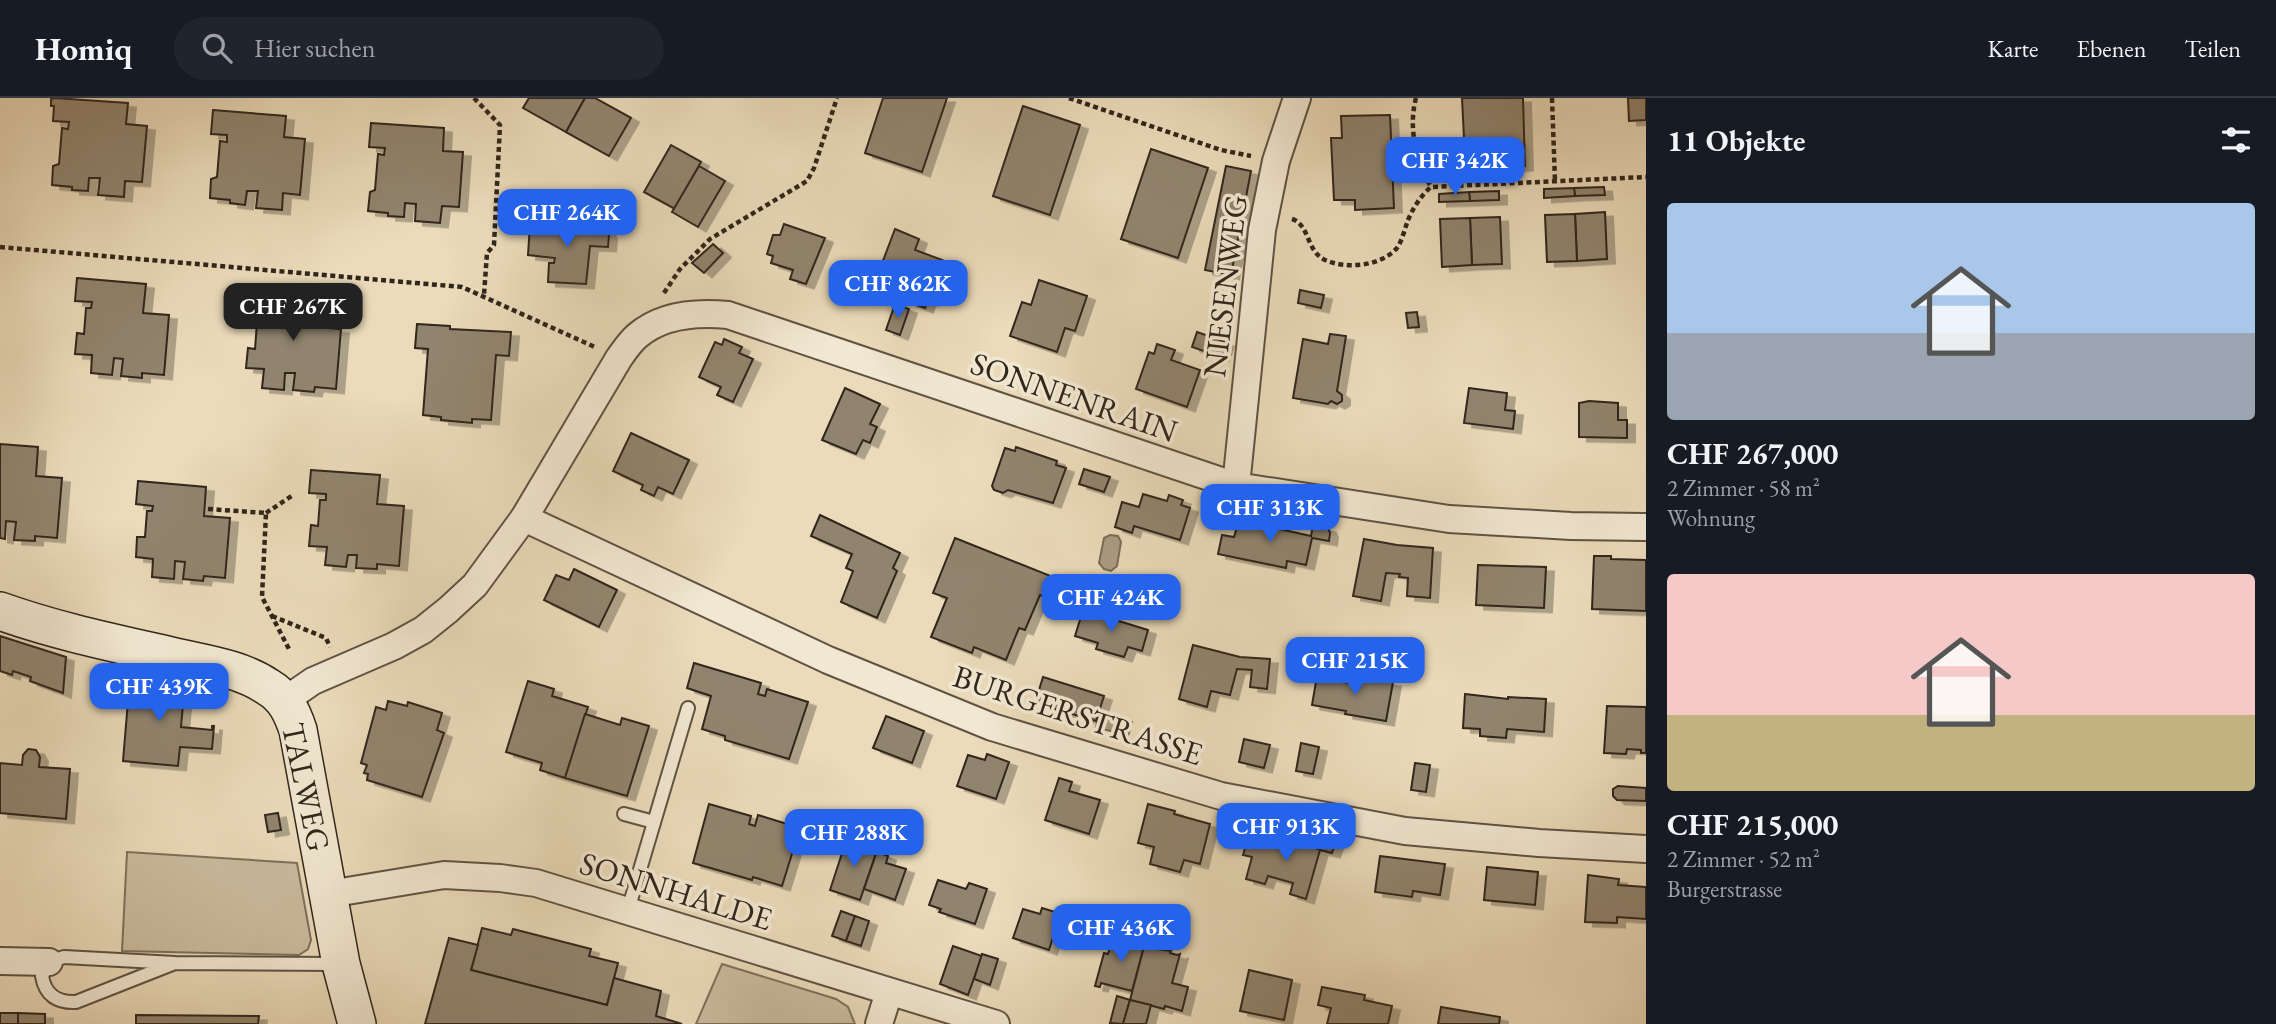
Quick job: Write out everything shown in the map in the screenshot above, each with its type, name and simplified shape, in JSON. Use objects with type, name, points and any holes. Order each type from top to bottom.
[{"type":"street","name":"NIESENWEG","points":[[1236,486],[1266,210],[1276,162],[1297,98]]},
{"type":"street","name":"SONNENRAIN","points":[[284,701],[313,681],[394,646],[423,630],[449,610],[475,585],[524,518],[619,358],[635,338],[664,321],[690,315],[728,315],[1236,486],[1449,519],[1646,527]]},
{"type":"street","name":"BURGERSTRASSE","points":[[524,518],[828,660],[992,727],[1222,796],[1405,831],[1646,849]]},
{"type":"street","name":"TALWEG","points":[[0,611],[41,626],[224,668],[271,688],[284,701],[292,712],[298,730],[341,964],[357,1024]]},
{"type":"street","name":"SONNHALDE","points":[[329,894],[419,878],[468,875],[536,883],[996,1024]]},
{"type":"street","points":[[0,961],[49,962]]},
{"type":"street","name":"TALWEG","points":[[341,964],[342,1024]]},
{"type":"street","points":[[879,1024],[888,992]]},
{"type":"lane","points":[[628,910],[688,708]]},
{"type":"lane","points":[[624,814],[654,822]]},
{"type":"lane","points":[[175,962],[92,996],[68,1002],[60,1001],[47,991],[42,976],[49,962],[64,957],[175,962],[341,964]]},
{"type":"path","points":[[474,98],[500,125],[494,245],[487,253],[484,295]]},
{"type":"path","points":[[644,331],[671,281],[699,249],[726,229],[807,181],[814,168],[837,98]]},
{"type":"path","points":[[1069,98],[1229,152]]},
{"type":"path","points":[[1416,98],[1415,147],[1421,169],[1431,187]]},
{"type":"path","points":[[1552,98],[1555,181]]},
{"type":"path","points":[[1431,187],[1646,177]]},
{"type":"path","points":[[1266,210],[1296,220],[1319,257],[1342,265],[1360,265],[1383,258],[1397,248],[1408,219],[1431,187]]},
{"type":"path","points":[[0,247],[462,287],[619,358]]},
{"type":"path","points":[[208,509],[266,513],[293,495]]},
{"type":"path","points":[[266,513],[262,597],[289,649]]},
{"type":"path","points":[[271,615],[326,638],[337,670]]},
{"type":"shaded area","points":[[1110,535],[1118,536],[1121,542],[1117,566],[1111,571],[1104,569],[1099,563],[1104,538]]},
{"type":"shaded area","points":[[1100,713],[1132,722],[1128,736],[1096,727]]},
{"type":"shaded area","points":[[127,852],[297,863],[311,940],[308,949],[299,955],[122,951]]},
{"type":"shaded area","points":[[722,964],[836,999],[848,1007],[855,1024],[696,1024]]},
{"type":"building","points":[[529,98],[585,98],[566,132],[523,108]]},
{"type":"building","points":[[585,98],[595,98],[631,118],[609,156],[566,132]]},
{"type":"building","points":[[883,98],[947,98],[922,172],[865,153]]},
{"type":"building","points":[[1462,98],[1523,98],[1525,166],[1487,168],[1486,157],[1465,158]]},
{"type":"building","points":[[1628,98],[1646,98],[1646,120],[1629,121]]},
{"type":"building","points":[[51,99],[128,103],[126,124],[147,126],[142,182],[125,181],[124,197],[98,195],[100,178],[89,178],[88,191],[52,185],[53,166],[59,164],[62,128],[68,129],[69,122],[53,121],[54,106],[51,106]]},
{"type":"building","points":[[1023,106],[1080,125],[1050,215],[993,196]]},
{"type":"building","points":[[213,110],[286,116],[284,137],[305,139],[300,195],[283,193],[282,210],[256,208],[258,191],[247,191],[245,205],[210,198],[211,179],[217,177],[220,141],[227,142],[227,135],[211,134]]},
{"type":"building","points":[[1390,115],[1394,208],[1355,210],[1355,200],[1334,200],[1331,138],[1342,138],[1341,116]]},
{"type":"building","points":[[371,123],[444,128],[443,151],[463,152],[459,207],[442,206],[440,223],[415,221],[416,204],[405,203],[404,217],[368,211],[370,192],[375,190],[378,154],[384,155],[385,148],[369,147]]},
{"type":"building","points":[[671,145],[701,162],[675,209],[644,192]]},
{"type":"building","points":[[1151,149],[1208,168],[1178,258],[1121,239]]},
{"type":"building","points":[[699,166],[725,181],[698,227],[672,212]]},
{"type":"building","points":[[1226,166],[1251,171],[1231,275],[1205,270]]},
{"type":"building","points":[[1604,187],[1605,195],[1575,196],[1574,188]]},
{"type":"building","points":[[1574,188],[1575,196],[1544,198],[1544,189]]},
{"type":"building","points":[[1499,191],[1499,200],[1470,201],[1469,192]]},
{"type":"building","points":[[1469,192],[1470,201],[1439,202],[1439,194]]},
{"type":"building","points":[[1605,212],[1607,259],[1577,261],[1575,214]]},
{"type":"building","points":[[1575,214],[1577,261],[1547,262],[1545,215]]},
{"type":"building","points":[[592,216],[601,217],[609,235],[608,247],[590,246],[586,284],[548,282],[549,263],[554,263],[555,258],[528,255],[530,224],[591,229]]},
{"type":"building","points":[[1500,217],[1502,264],[1472,265],[1470,218]]},
{"type":"building","points":[[1470,218],[1472,265],[1442,267],[1440,219]]},
{"type":"building","points":[[784,224],[825,238],[806,284],[790,279],[793,270],[771,263],[773,256],[767,254],[773,235],[780,235]]},
{"type":"building","points":[[895,229],[919,239],[915,250],[945,261],[925,308],[908,302],[911,294],[893,287],[898,273],[881,266]]},
{"type":"building","points":[[713,244],[723,253],[704,273],[692,263]]},
{"type":"building","points":[[77,278],[146,284],[143,313],[169,315],[164,375],[142,373],[142,378],[121,376],[123,359],[114,358],[112,375],[91,373],[92,355],[75,354],[77,333],[84,334],[86,308],[91,308],[92,302],[75,301]]},
{"type":"building","points":[[1039,280],[1087,296],[1075,331],[1065,328],[1057,352],[1010,336],[1022,302],[1031,305]]},
{"type":"building","points":[[1300,290],[1324,295],[1321,308],[1298,303]]},
{"type":"building","points":[[248,292],[317,298],[315,327],[341,329],[336,389],[315,387],[314,392],[293,390],[295,373],[285,373],[284,390],[262,388],[264,369],[246,368],[248,348],[255,349],[257,323],[263,323],[263,317],[246,316]]},
{"type":"building","points":[[895,304],[909,309],[900,335],[886,330]]},
{"type":"building","points":[[1417,312],[1419,327],[1408,328],[1406,313]]},
{"type":"building","points":[[417,324],[450,326],[450,329],[511,332],[509,356],[496,355],[491,420],[472,419],[472,423],[423,415],[428,349],[415,348]]},
{"type":"building","points":[[1197,332],[1226,342],[1221,357],[1192,347]]},
{"type":"building","points":[[1330,334],[1346,336],[1337,391],[1342,395],[1342,401],[1337,404],[1331,401],[1328,404],[1293,398],[1303,339],[1328,344]]},
{"type":"building","points":[[724,339],[742,347],[739,353],[753,359],[733,402],[717,395],[721,387],[699,377],[715,342],[722,345]]},
{"type":"building","points":[[1157,344],[1175,350],[1171,360],[1200,370],[1187,407],[1136,389],[1149,352],[1154,354]]},
{"type":"building","points":[[845,388],[880,404],[870,424],[877,427],[870,443],[863,440],[856,454],[822,440]]},
{"type":"building","points":[[1469,388],[1507,393],[1505,410],[1515,411],[1513,429],[1464,423]]},
{"type":"building","points":[[1579,403],[1618,403],[1618,420],[1627,420],[1627,438],[1579,437]]},
{"type":"building","points":[[631,433],[689,460],[673,494],[658,487],[654,496],[641,490],[643,485],[613,471]]},
{"type":"building","points":[[0,444],[38,447],[36,476],[62,478],[57,538],[35,536],[35,541],[14,540],[16,522],[6,521],[5,539],[0,538]]},
{"type":"building","points":[[1016,447],[1057,461],[1056,465],[1066,468],[1053,503],[1008,490],[1003,493],[994,490],[992,486],[1005,448],[1015,451]]},
{"type":"building","points":[[1084,469],[1110,477],[1104,492],[1079,484]]},
{"type":"building","points":[[311,470],[380,475],[377,504],[404,506],[399,566],[377,564],[377,569],[356,568],[357,555],[348,555],[346,567],[325,565],[327,547],[309,546],[311,525],[318,526],[320,500],[326,500],[326,494],[309,493]]},
{"type":"building","points":[[138,481],[206,487],[204,516],[230,518],[225,578],[204,576],[203,581],[183,579],[185,562],[175,561],[174,579],[152,577],[153,559],[136,557],[137,537],[145,537],[147,511],[152,511],[153,506],[136,504]]},
{"type":"building","points":[[1143,494],[1167,501],[1169,495],[1183,500],[1181,505],[1190,508],[1180,540],[1134,526],[1132,533],[1115,527],[1122,502],[1139,507]]},
{"type":"building","points":[[820,515],[900,553],[893,568],[897,571],[877,618],[841,602],[853,571],[846,568],[852,554],[811,536]]},
{"type":"building","points":[[1239,520],[1311,536],[1313,525],[1328,528],[1329,541],[1312,538],[1306,565],[1287,561],[1286,568],[1218,554],[1222,535],[1234,537]]},
{"type":"building","points":[[955,538],[1053,577],[1045,597],[1040,595],[1025,630],[1019,628],[1006,660],[974,647],[972,653],[931,637],[947,598],[933,593]]},
{"type":"building","points":[[1364,539],[1433,548],[1430,598],[1407,596],[1408,578],[1399,577],[1400,574],[1386,573],[1381,601],[1353,596]]},
{"type":"building","points":[[1594,556],[1646,560],[1646,611],[1592,609]]},
{"type":"building","points":[[1478,565],[1546,567],[1544,608],[1476,605]]},
{"type":"building","points":[[574,569],[617,590],[599,627],[544,600],[556,575],[569,580]]},
{"type":"building","points":[[1083,610],[1148,630],[1142,651],[1128,647],[1124,657],[1096,649],[1098,643],[1075,636]]},
{"type":"building","points":[[0,636],[66,657],[63,693],[30,681],[31,677],[13,671],[12,675],[0,671]]},
{"type":"building","points":[[1193,645],[1240,657],[1270,659],[1267,689],[1250,687],[1252,670],[1237,669],[1230,695],[1211,691],[1207,707],[1179,699]]},
{"type":"building","points":[[694,663],[761,683],[758,694],[765,696],[767,689],[808,702],[789,759],[725,740],[725,736],[702,729],[711,696],[687,688]]},
{"type":"building","points":[[1317,676],[1348,683],[1352,676],[1393,682],[1386,721],[1312,705]]},
{"type":"building","points":[[130,677],[185,681],[181,727],[212,730],[214,726],[212,749],[180,747],[178,766],[123,761]]},
{"type":"building","points":[[1043,677],[1104,696],[1096,721],[1035,703]]},
{"type":"building","points":[[528,681],[554,689],[552,696],[588,707],[565,778],[540,770],[542,763],[506,752]]},
{"type":"building","points":[[1465,694],[1508,699],[1546,699],[1544,732],[1507,729],[1506,738],[1480,736],[1480,729],[1463,728]]},
{"type":"building","points":[[388,701],[407,706],[408,702],[442,713],[437,730],[444,733],[422,797],[367,780],[368,774],[364,773],[367,765],[361,763],[376,707],[386,710]]},
{"type":"building","points":[[1607,706],[1646,707],[1646,753],[1627,749],[1626,754],[1604,753]]},
{"type":"building","points":[[585,714],[620,725],[622,718],[649,726],[627,796],[565,778]]},
{"type":"building","points":[[886,716],[924,731],[912,763],[873,748]]},
{"type":"building","points":[[1244,739],[1270,745],[1264,768],[1239,762]]},
{"type":"building","points":[[1301,743],[1319,747],[1313,774],[1296,771]]},
{"type":"building","points":[[28,749],[36,750],[40,757],[39,767],[70,769],[66,819],[0,813],[0,763],[22,765],[23,755]]},
{"type":"building","points":[[987,754],[1009,762],[996,799],[957,786],[968,755],[985,760]]},
{"type":"building","points":[[1415,763],[1430,765],[1426,792],[1411,790]]},
{"type":"building","points":[[1059,778],[1072,782],[1069,791],[1100,800],[1089,834],[1045,820]]},
{"type":"building","points":[[1618,786],[1646,788],[1646,801],[1617,800],[1613,796],[1613,789]]},
{"type":"building","points":[[709,804],[751,816],[749,824],[755,826],[758,815],[800,828],[782,886],[693,863]]},
{"type":"building","points":[[1148,804],[1210,824],[1200,864],[1184,860],[1180,872],[1150,864],[1154,847],[1138,843]]},
{"type":"building","points":[[278,813],[281,830],[268,832],[265,815]]},
{"type":"building","points":[[1258,837],[1300,848],[1301,844],[1318,849],[1321,837],[1336,841],[1332,853],[1320,850],[1306,899],[1290,894],[1293,883],[1268,876],[1265,884],[1246,879],[1252,857],[1243,855],[1246,845],[1255,847]]},
{"type":"building","points":[[870,839],[880,842],[860,900],[830,890],[846,841],[867,848]]},
{"type":"building","points":[[880,842],[878,852],[888,856],[886,863],[906,869],[895,900],[864,889]]},
{"type":"building","points":[[1380,856],[1445,864],[1440,895],[1413,891],[1412,897],[1375,892]]},
{"type":"building","points":[[1487,867],[1538,872],[1535,905],[1484,900]]},
{"type":"building","points":[[1588,875],[1619,879],[1618,885],[1646,887],[1646,919],[1617,917],[1617,923],[1585,922]]},
{"type":"building","points":[[938,880],[966,889],[969,883],[987,889],[975,924],[939,912],[941,909],[929,905]]},
{"type":"building","points":[[1042,908],[1058,913],[1049,950],[1013,938],[1023,909],[1040,914]]},
{"type":"building","points":[[841,911],[855,916],[846,941],[832,936]]},
{"type":"building","points":[[855,916],[869,921],[861,946],[846,941]]},
{"type":"building","points":[[482,928],[511,935],[513,929],[591,949],[589,956],[618,963],[607,1005],[471,970]]},
{"type":"building","points":[[1113,936],[1132,943],[1133,940],[1145,943],[1132,991],[1101,983],[1100,987],[1095,986],[1104,953],[1108,954]]},
{"type":"building","points":[[449,938],[478,945],[471,970],[607,1005],[614,978],[661,991],[656,1016],[682,1024],[425,1024]]},
{"type":"building","points":[[1145,943],[1158,947],[1157,949],[1180,954],[1172,983],[1188,987],[1182,1011],[1130,1000]]},
{"type":"building","points":[[953,946],[982,956],[968,995],[940,984]]},
{"type":"building","points":[[982,954],[998,959],[990,985],[974,979]]},
{"type":"building","points":[[1249,970],[1292,980],[1284,1020],[1240,1011]]},
{"type":"building","points":[[1322,987],[1365,995],[1364,1000],[1392,1006],[1388,1024],[1327,1024],[1331,1008],[1318,1005]]},
{"type":"building","points":[[1117,996],[1130,1000],[1123,1024],[1110,1023]]},
{"type":"building","points":[[1130,1000],[1151,1005],[1146,1024],[1123,1024]]},
{"type":"building","points":[[1441,1007],[1500,1017],[1499,1024],[1438,1024]]},
{"type":"building","points":[[0,1013],[18,1013],[18,1024],[0,1024]]},
{"type":"building","points":[[18,1013],[45,1014],[45,1024],[18,1024]]},
{"type":"building","points":[[136,1015],[259,1016],[258,1024],[136,1024]]}]
